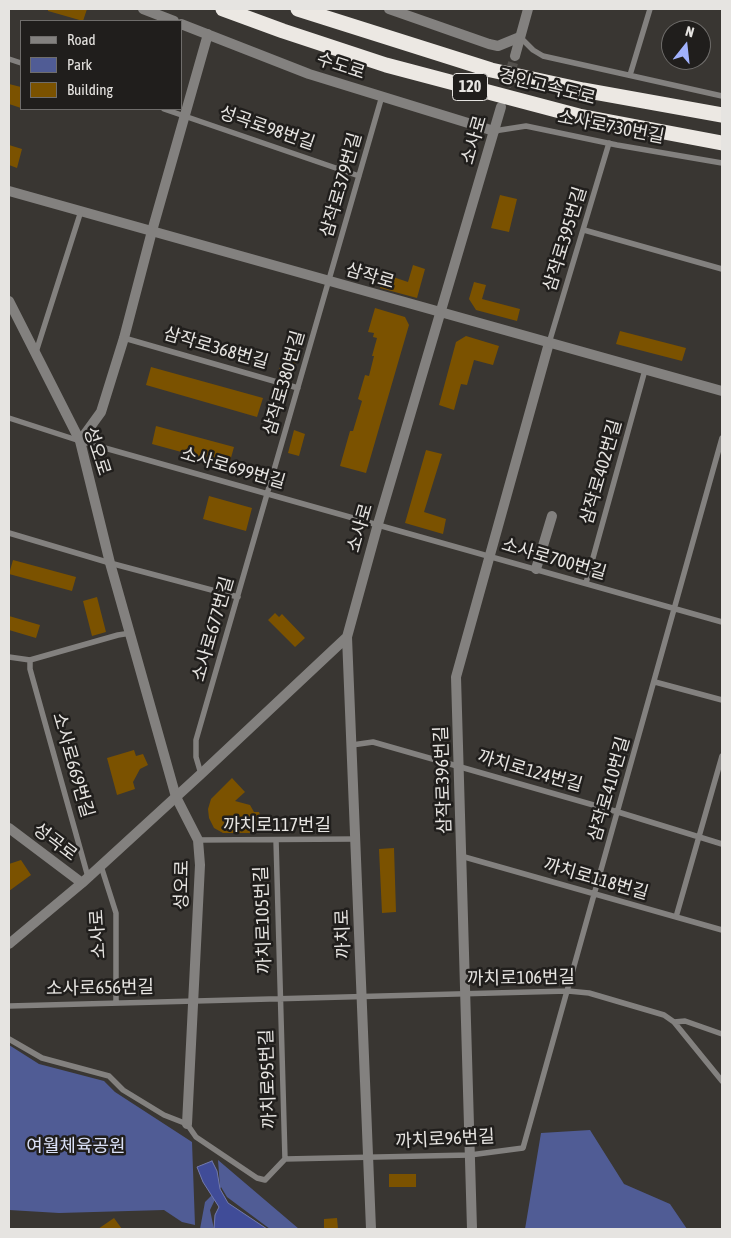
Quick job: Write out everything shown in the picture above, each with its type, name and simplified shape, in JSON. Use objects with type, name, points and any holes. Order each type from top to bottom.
[{"type":"highway","name":"경인고속도로","points":[[223,9],[386,65],[579,116],[722,143]]},
{"type":"highway","name":"경인고속도로","points":[[298,9],[491,70],[583,90],[722,116]]},
{"type":"street","points":[[143,9],[171,20]]},
{"type":"street","points":[[389,9],[406,12],[498,46],[520,37]]},
{"type":"street","points":[[515,56],[528,9]]},
{"type":"street","name":"수도로","points":[[182,24],[309,74],[494,131]]},
{"type":"street","points":[[80,441],[102,412],[208,34]]},
{"type":"street","name":"소사로","points":[[9,944],[85,880],[176,798],[347,637],[378,524],[501,107]]},
{"type":"street","name":"삼작로","points":[[9,191],[722,391]]},
{"type":"street","name":"성오로","points":[[9,301],[80,441],[110,564],[176,798],[198,840],[200,865],[187,1124]]},
{"type":"street","name":"삼작로396번길","points":[[472,1229],[456,677],[549,343]]},
{"type":"street","points":[[536,569],[552,516]]},
{"type":"street","name":"까치로","points":[[347,637],[371,1229]]},
{"type":"street","name":"성곡로","points":[[9,828],[85,880]]},
{"type":"lane","points":[[630,75],[650,9]]},
{"type":"lane","points":[[520,37],[533,50],[543,56],[722,96]]},
{"type":"lane","name":"삼작로379번길","points":[[329,282],[382,96]]},
{"type":"lane","name":"성곡로98번길","points":[[167,110],[359,176]]},
{"type":"lane","name":"소사로730번길","points":[[494,131],[526,126],[722,163]]},
{"type":"lane","name":"삼작로395번길","points":[[549,343],[609,143]]},
{"type":"lane","points":[[35,354],[81,212]]},
{"type":"lane","points":[[584,230],[722,269]]},
{"type":"lane","name":"삼작로380번길","points":[[268,494],[329,282]]},
{"type":"lane","name":"삼작로368번길","points":[[124,338],[298,388]]},
{"type":"lane","name":"삼작로402번길","points":[[586,583],[645,370]]},
{"type":"lane","name":"소사로699번길","points":[[9,418],[80,441],[378,524]]},
{"type":"lane","name":"삼작로410번길","points":[[523,1148],[676,609],[722,438]]},
{"type":"lane","name":"소사로677번길","points":[[201,774],[196,757],[196,740],[268,494]]},
{"type":"lane","name":"소사로700번길","points":[[378,524],[722,622]]},
{"type":"lane","points":[[9,533],[110,564],[238,597]]},
{"type":"lane","points":[[9,657],[18,660],[30,660],[131,633]]},
{"type":"lane","name":"소사로669번길","points":[[30,660],[30,669],[85,880]]},
{"type":"lane","points":[[655,682],[722,700]]},
{"type":"lane","name":"까치로124번길","points":[[352,744],[373,742],[618,812],[722,844]]},
{"type":"lane","points":[[676,917],[722,756]]},
{"type":"lane","name":"까치로117번길","points":[[198,840],[356,839]]},
{"type":"lane","name":"까치로105번길","points":[[276,840],[280,999]]},
{"type":"lane","name":"까치로118번길","points":[[461,856],[722,930]]},
{"type":"lane","name":"소사로","points":[[101,866],[116,913],[116,1003]]},
{"type":"lane","name":"까치로106번길","points":[[362,997],[568,991],[589,993],[664,1015],[674,1022],[722,1081]]},
{"type":"lane","name":"까치로105번길","points":[[193,1001],[362,997]]},
{"type":"lane","name":"까치로95번길","points":[[280,999],[285,1159]]},
{"type":"lane","name":"소사로656번길","points":[[9,1006],[193,1001]]},
{"type":"lane","name":"까치로106번길","points":[[674,1022],[685,1021],[722,1034]]},
{"type":"lane","points":[[9,1039],[42,1058],[109,1076],[123,1090],[164,1115],[187,1124],[196,1137],[257,1178],[265,1180],[285,1159],[368,1157]]},
{"type":"lane","name":"까치로96번길","points":[[368,1157],[470,1155],[523,1148]]},
{"type":"green space","name":"여월체육공원","points":[[9,1045],[39,1064],[104,1081],[115,1092],[192,1142],[195,1225],[182,1222],[164,1210],[59,1213],[9,1210]]},
{"type":"green space","points":[[590,1130],[624,1184],[670,1204],[687,1229],[525,1229],[541,1133]]},
{"type":"green space","points":[[218,1160],[299,1229],[270,1229],[227,1197],[221,1187],[210,1210],[214,1229],[200,1229],[205,1202],[220,1187]]},
{"type":"shaded area","points":[[212,1161],[217,1171],[220,1189],[228,1203],[267,1229],[214,1229],[215,1215],[219,1207],[203,1182],[197,1167]]},
{"type":"building","points":[[48,9],[87,9],[83,20],[48,11]]},
{"type":"building","points":[[9,84],[20,87],[20,108],[9,104]]},
{"type":"building","points":[[9,145],[22,149],[17,168],[9,165]]},
{"type":"building","points":[[500,195],[517,199],[509,232],[491,228]]},
{"type":"building","points":[[413,265],[425,269],[417,298],[380,288],[384,274],[408,282]]},
{"type":"building","points":[[474,282],[486,285],[482,299],[520,309],[517,321],[476,310],[469,299]]},
{"type":"building","points":[[375,308],[405,317],[409,325],[366,473],[340,466],[350,431],[353,431],[362,401],[358,399],[365,375],[369,376],[374,356],[372,356],[377,338],[373,337],[374,333],[368,332]]},
{"type":"building","points":[[620,331],[686,348],[682,361],[616,344]]},
{"type":"building","points":[[466,336],[499,346],[493,365],[474,360],[467,385],[461,384],[454,410],[439,405],[456,342]]},
{"type":"building","points":[[285,354],[297,358],[292,374],[284,377],[277,375]]},
{"type":"building","points":[[151,367],[263,398],[257,417],[146,385]]},
{"type":"building","points":[[156,426],[234,447],[229,465],[152,444]]},
{"type":"building","points":[[294,430],[305,434],[299,456],[288,453]]},
{"type":"building","points":[[426,450],[442,454],[424,512],[446,519],[443,534],[405,523]]},
{"type":"building","points":[[209,496],[252,508],[246,531],[203,519]]},
{"type":"building","points":[[13,560],[76,577],[72,591],[9,574]]},
{"type":"building","points":[[97,597],[106,632],[92,636],[83,601]]},
{"type":"building","points":[[275,613],[279,617],[282,614],[305,638],[295,647],[268,620]]},
{"type":"building","points":[[9,616],[40,625],[36,638],[9,630]]},
{"type":"building","points":[[134,750],[136,756],[143,754],[148,765],[140,769],[133,782],[135,789],[117,795],[107,758]]},
{"type":"building","points":[[232,778],[245,792],[235,801],[250,805],[254,812],[259,812],[263,824],[253,833],[223,833],[214,828],[209,818],[208,809],[211,799]]},
{"type":"building","points":[[394,848],[396,912],[382,913],[379,849]]},
{"type":"building","points":[[21,860],[31,875],[9,891],[9,864]]},
{"type":"building","points":[[389,1174],[416,1174],[416,1187],[389,1187]]},
{"type":"building","points":[[114,1218],[122,1229],[98,1229]]},
{"type":"building","points":[[337,1218],[338,1229],[324,1229],[324,1219]]},
{"type":"tunnel","points":[[502,101],[515,56]]}]
